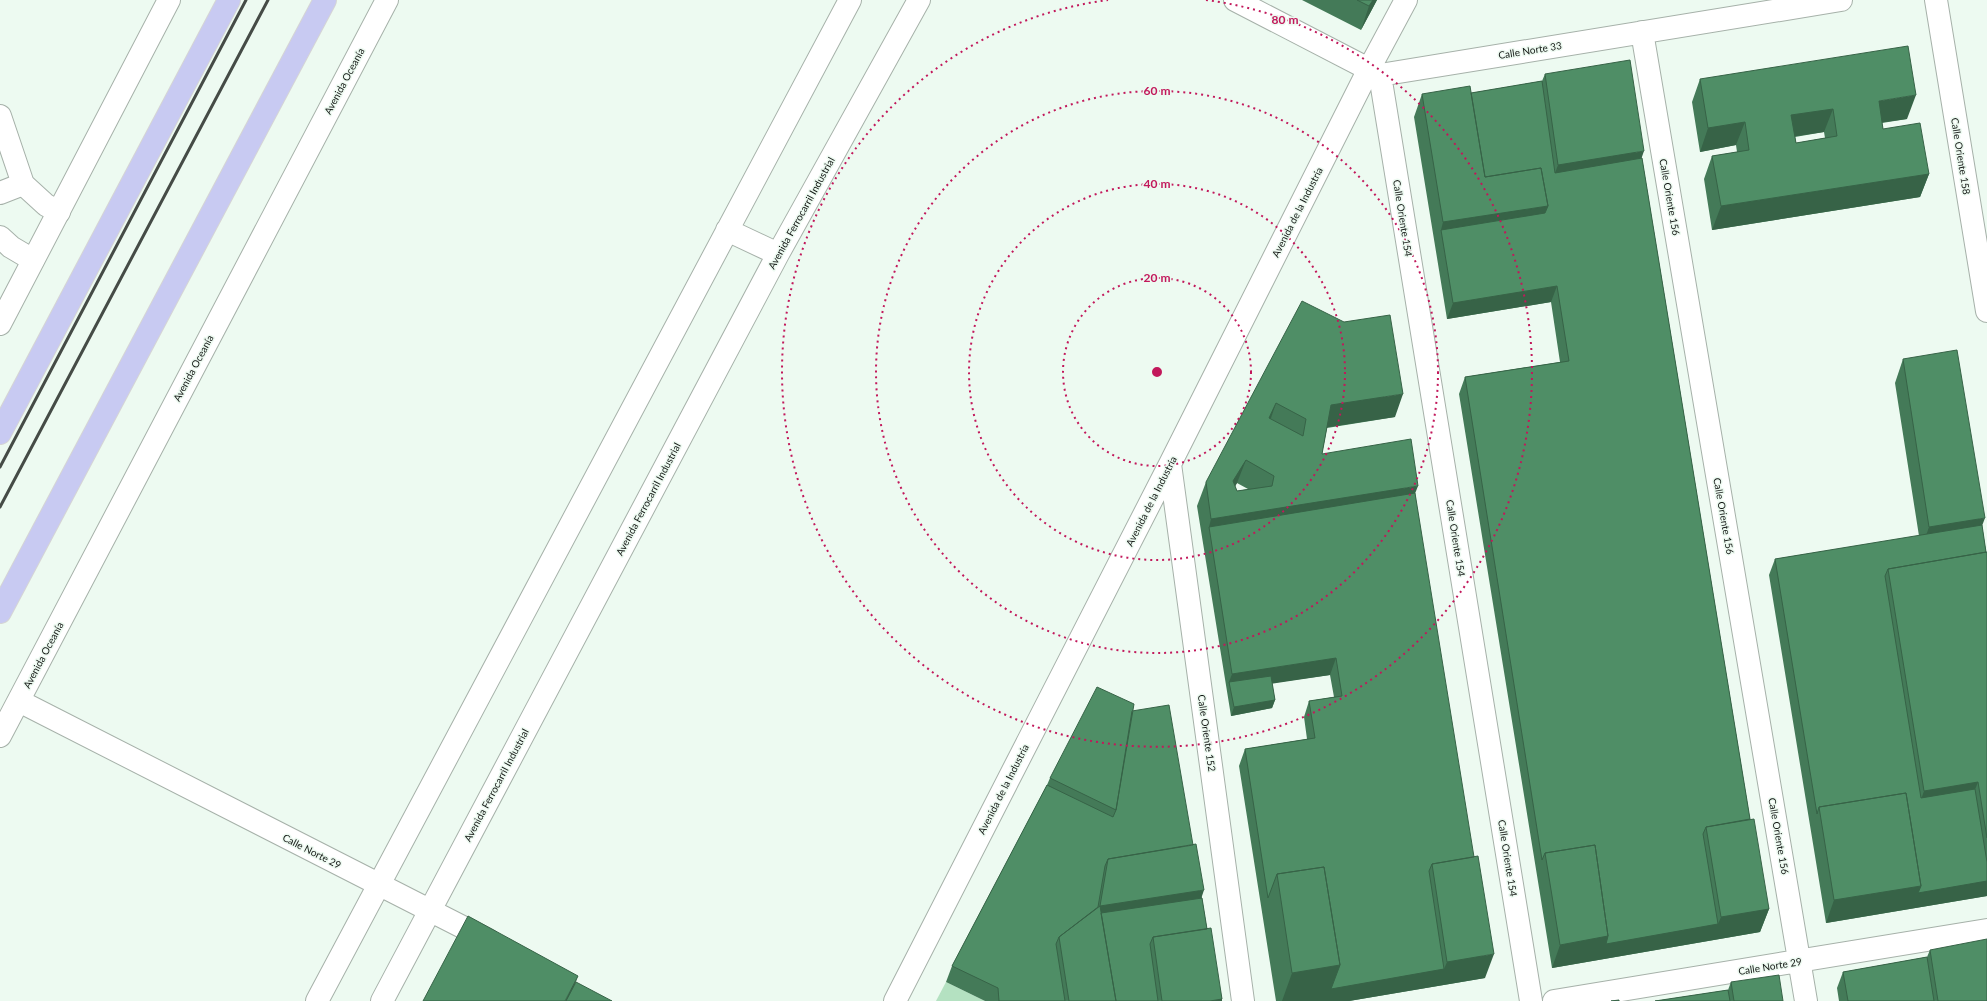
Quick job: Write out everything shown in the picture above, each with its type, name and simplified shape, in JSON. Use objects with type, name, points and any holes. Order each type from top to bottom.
[{"type":"highway","points":[[0,433],[229,0]]},
{"type":"highway","points":[[2,612],[325,0]]},
{"type":"street","points":[[0,324],[169,0]]},
{"type":"street","name":"Avenida Oceanía","points":[[0,736],[386,0]]},
{"type":"street","points":[[317,1001],[850,0]]},
{"type":"street","name":"Avenida Ferrocarril Industrial","points":[[382,1001],[778,254],[919,0]]},
{"type":"street","points":[[1235,0],[1374,72]]},
{"type":"street","name":"Avenida de la Industria","points":[[895,1001],[1170,464],[1374,72],[1406,0]]},
{"type":"street","name":"Calle Norte 33","points":[[1374,72],[1642,32],[1841,0]]},
{"type":"street","name":"Calle Oriente 158","points":[[1936,0],[1987,311]]},
{"type":"street","name":"Calle Oriente 156","points":[[1642,32],[1806,1001]]},
{"type":"street","name":"Calle Oriente 154","points":[[1374,72],[1531,1001]]},
{"type":"street","points":[[0,116],[23,184],[46,205],[59,212]]},
{"type":"street","points":[[0,193],[23,184]]},
{"type":"street","points":[[727,230],[778,254]]},
{"type":"street","points":[[0,238],[11,247],[33,260]]},
{"type":"street","name":"Calle Oriente 152","points":[[1170,464],[1243,1001]]},
{"type":"street","name":"Calle Norte 29","points":[[19,701],[507,950]]},
{"type":"street","name":"Calle Norte 29","points":[[1554,1001],[1800,962],[1987,930]]},
{"type":"green space","points":[[946,982],[985,1001],[936,1001]]},
{"type":"building","points":[[1357,0],[1373,0],[1369,6]]},
{"type":"building","points":[[1908,46],[1916,95],[1879,101],[1883,129],[1920,123],[1929,174],[1721,206],[1712,156],[1749,150],[1745,122],[1708,128],[1700,79]],"holes":[[[1833,109],[1837,136],[1796,143],[1791,115]]]},
{"type":"building","points":[[1630,60],[1644,151],[1558,165],[1545,74]]},
{"type":"building","points":[[1542,81],[1555,173],[1642,158],[1750,819],[1706,827],[1703,834],[1718,924],[1606,944],[1608,936],[1595,845],[1545,853],[1542,860],[1465,377],[1569,361],[1557,286],[1453,303],[1441,230],[1545,213],[1548,206],[1541,168],[1485,177],[1471,93]]},
{"type":"building","points":[[1470,86],[1485,177],[1541,168],[1548,206],[1443,222],[1422,94]]},
{"type":"building","points":[[1302,301],[1344,322],[1390,315],[1403,394],[1331,405],[1322,454],[1411,439],[1418,486],[1211,519],[1206,482]],"holes":[[[1276,403],[1306,419],[1303,436],[1269,418]],[[1246,460],[1274,476],[1272,486],[1237,491],[1233,481]]]},
{"type":"building","points":[[1957,350],[1985,518],[1929,527],[1903,359]]},
{"type":"building","points":[[1415,493],[1474,857],[1432,864],[1429,871],[1444,969],[1331,989],[1340,965],[1324,867],[1277,874],[1268,898],[1245,749],[1315,738],[1309,701],[1342,696],[1336,658],[1232,674],[1209,527]]},
{"type":"building","points":[[1982,525],[1986,552],[1888,569],[1885,576],[1921,798],[1975,789],[1987,862],[1987,881],[1918,893],[1921,886],[1906,793],[1819,807],[1817,814],[1775,559]]},
{"type":"building","points":[[1987,552],[1987,838],[1978,782],[1924,791],[1888,569]]},
{"type":"building","points":[[1271,676],[1275,700],[1234,707],[1229,682]]},
{"type":"building","points":[[1097,687],[1134,704],[1116,810],[1050,778]]},
{"type":"building","points":[[1169,705],[1193,845],[1108,859],[1105,866],[1098,907],[1059,937],[1056,944],[1065,1001],[999,1001],[998,988],[952,966],[1047,785],[1113,817],[1116,810],[1132,711]]},
{"type":"building","points":[[1906,793],[1921,886],[1834,900],[1819,807]]},
{"type":"building","points":[[1754,819],[1769,909],[1721,917],[1706,827]]},
{"type":"building","points":[[1196,844],[1204,890],[1100,906],[1108,859]]},
{"type":"building","points":[[1595,845],[1608,936],[1560,945],[1545,853]]},
{"type":"building","points":[[1478,856],[1494,954],[1447,962],[1432,864]]},
{"type":"building","points":[[1324,867],[1340,965],[1292,973],[1277,874]]},
{"type":"building","points":[[1202,898],[1207,929],[1153,937],[1150,944],[1158,1001],[1116,1001],[1101,913]]},
{"type":"building","points":[[1100,906],[1116,1001],[1069,1001],[1059,937]]},
{"type":"building","points":[[468,916],[578,976],[565,1001],[423,1001]]},
{"type":"building","points":[[1211,928],[1222,999],[1210,1001],[1162,1001],[1153,937]]},
{"type":"building","points":[[1987,939],[1987,1001],[1938,1001],[1930,950]]},
{"type":"building","points":[[1927,957],[1934,1001],[1848,1001],[1843,972]]},
{"type":"building","points":[[1779,975],[1783,1001],[1734,1001],[1731,982]]},
{"type":"building","points":[[576,982],[612,1001],[566,1001]]},
{"type":"building","points":[[1728,990],[1730,1001],[1655,1001]]},
{"type":"railway","points":[[0,467],[246,0]]},
{"type":"railway","points":[[0,507],[268,0]]}]
